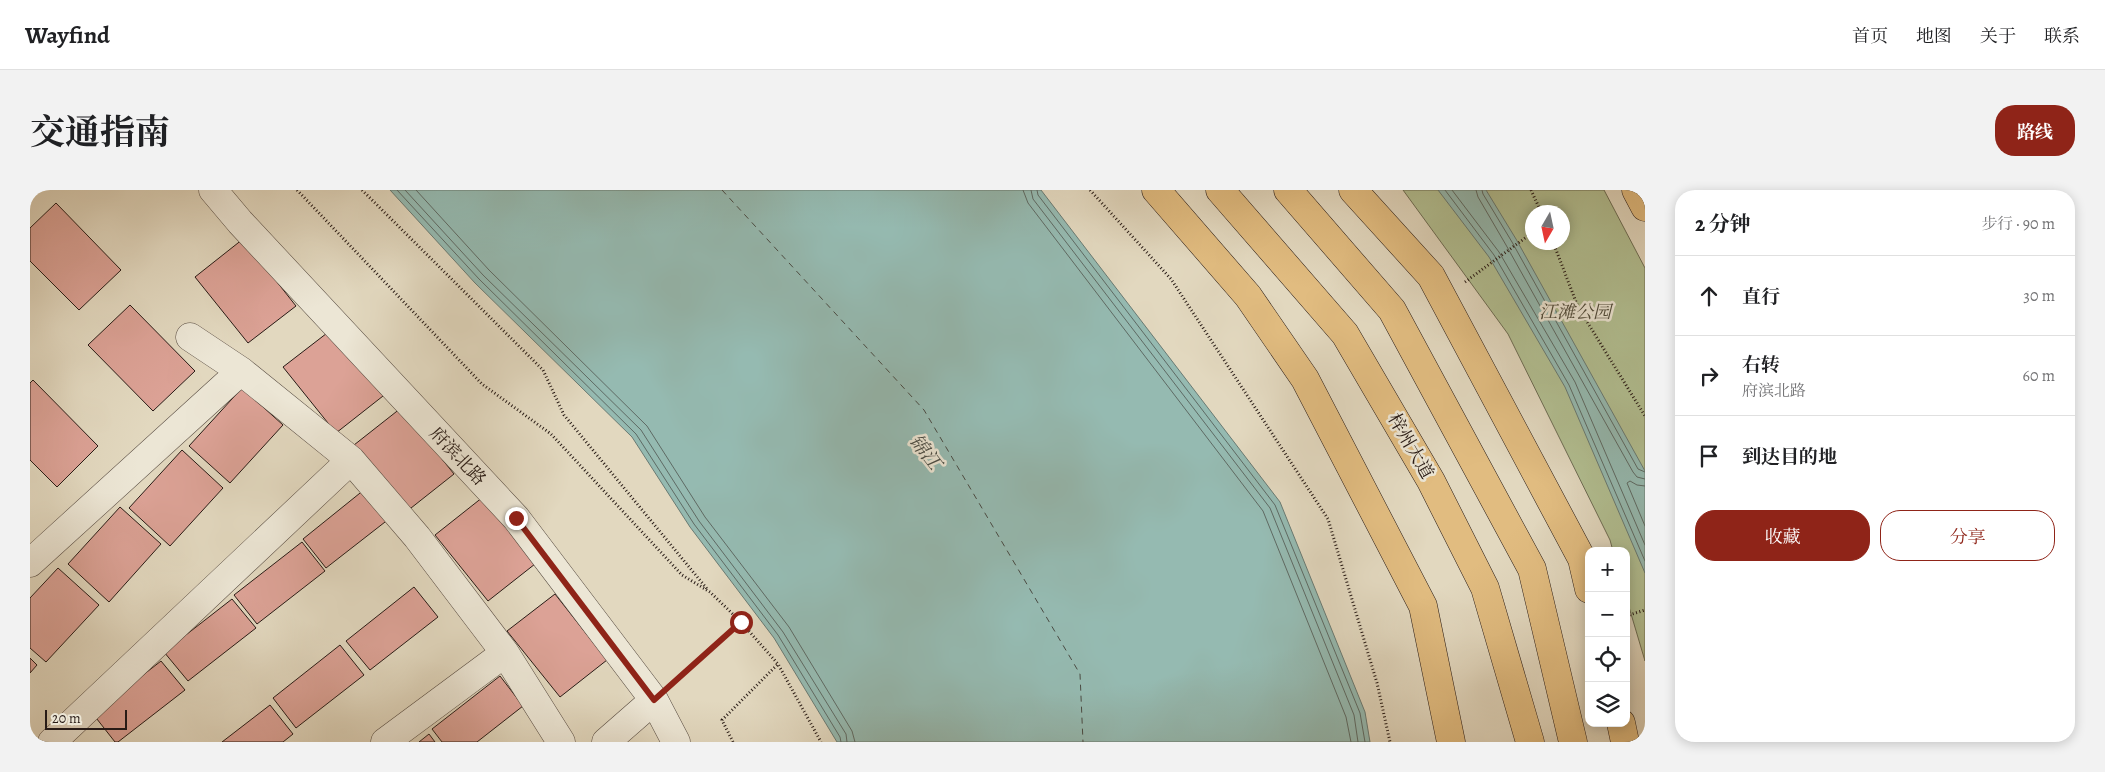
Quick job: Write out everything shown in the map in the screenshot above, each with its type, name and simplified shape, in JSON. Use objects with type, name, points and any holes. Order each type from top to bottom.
[{"type":"main road","points":[[1156,190],[1248,296],[1309,388],[1424,606],[1451,742]]},
{"type":"main road","name":"梓州大道","points":[[1220,190],[1345,334],[1431,481],[1485,588],[1530,742]]},
{"type":"main road","points":[[1288,190],[1392,310],[1532,569],[1573,742]]},
{"type":"main road","points":[[1354,190],[1431,276],[1582,559],[1585,572]]},
{"type":"main road","points":[[1636,190],[1645,207]]},
{"type":"main road","points":[[1621,727],[1625,742]]},
{"type":"street","name":"府滨北路","points":[[213,190],[240,222],[516,518],[654,700],[676,742]]},
{"type":"street","points":[[190,337],[241,371],[351,460],[417,537],[505,653],[560,742]]},
{"type":"street","points":[[30,564],[241,371]]},
{"type":"street","points":[[52,742],[351,460]]},
{"type":"street","points":[[385,742],[505,653]]},
{"type":"street","points":[[606,742],[654,700]]},
{"type":"path","points":[[297,190],[482,384],[551,434],[682,575],[710,592]]},
{"type":"path","points":[[362,190],[543,370],[564,415],[710,592],[741,622],[778,664],[821,742]]},
{"type":"path","points":[[1090,190],[1171,279],[1328,519],[1377,683],[1390,742]]},
{"type":"path","points":[[1531,190],[1538,205]]},
{"type":"path","points":[[1464,282],[1525,240]]},
{"type":"path","points":[[1556,250],[1578,307],[1645,416]]},
{"type":"path","points":[[1630,615],[1645,610]]},
{"type":"path","points":[[654,700],[741,622]]},
{"type":"path","points":[[733,742],[722,720],[778,664]]},
{"type":"green space","name":"江滩公园","points":[[1403,190],[1604,190],[1645,268],[1645,661],[1630,610],[1630,547],[1612,547],[1508,334]]},
{"type":"water","name":"锦江","points":[[390,190],[1041,190],[1280,502],[1365,712],[1370,742],[837,742],[774,638],[690,527],[632,437],[475,283]]},
{"type":"water","points":[[1438,190],[1486,190],[1516,239],[1645,471],[1645,573],[1565,387],[1489,257]]},
{"type":"building","points":[[56,203],[121,270],[79,310],[30,261],[30,228]]},
{"type":"building","points":[[243,239],[296,306],[248,343],[195,277]]},
{"type":"building","points":[[130,305],[195,371],[153,411],[88,345]]},
{"type":"building","points":[[331,330],[383,396],[336,433],[283,367]]},
{"type":"building","points":[[33,380],[98,446],[57,487],[30,460],[30,383]]},
{"type":"building","points":[[242,388],[283,425],[230,483],[189,446]]},
{"type":"building","points":[[401,408],[454,474],[406,512],[354,445]]},
{"type":"building","points":[[182,450],[223,488],[170,546],[129,508]]},
{"type":"building","points":[[370,485],[394,515],[326,568],[303,539]]},
{"type":"building","points":[[483,497],[535,564],[488,601],[435,535]]},
{"type":"building","points":[[120,507],[161,544],[109,602],[68,564]]},
{"type":"building","points":[[302,542],[325,571],[257,624],[234,595]]},
{"type":"building","points":[[58,568],[99,605],[46,662],[30,648],[30,598]]},
{"type":"building","points":[[414,587],[438,617],[370,670],[346,641]]},
{"type":"building","points":[[555,594],[607,660],[560,697],[507,631]]},
{"type":"building","points":[[232,599],[256,628],[188,681],[164,652]]},
{"type":"building","points":[[340,645],[364,675],[296,728],[273,698]]},
{"type":"building","points":[[30,658],[37,665],[30,673]]},
{"type":"building","points":[[161,661],[185,690],[118,742],[115,742],[93,714]]},
{"type":"building","points":[[500,676],[523,706],[477,742],[442,742],[432,729]]},
{"type":"building","points":[[270,705],[293,734],[283,742],[222,742]]},
{"type":"building","points":[[429,734],[435,742],[419,742]]},
{"type":"ferry route","points":[[722,190],[924,410],[1080,674],[1083,742]]},
{"type":"route","points":[[516,518],[654,700],[741,622]]}]
